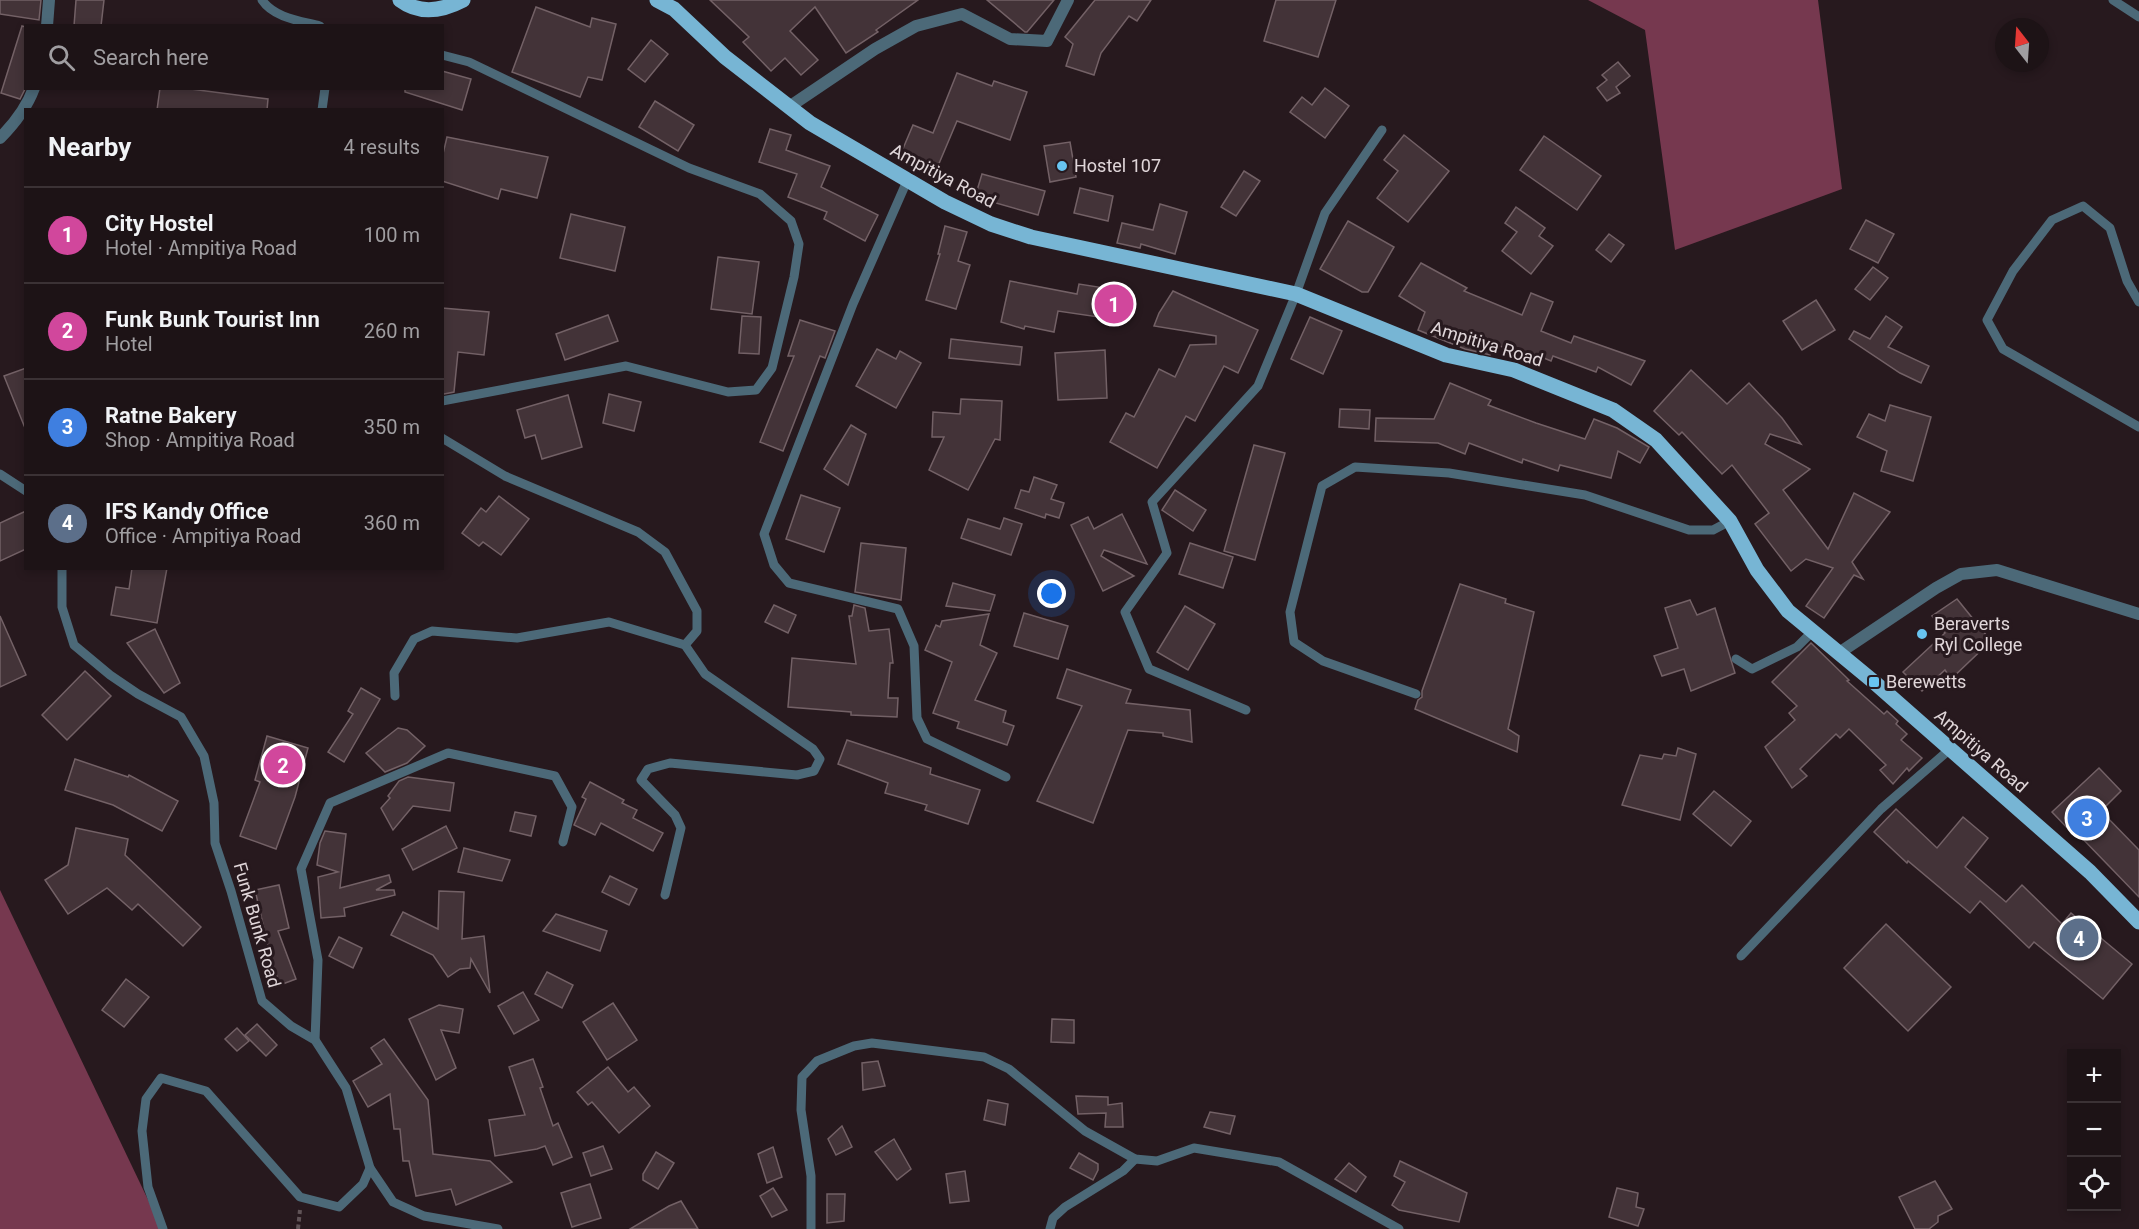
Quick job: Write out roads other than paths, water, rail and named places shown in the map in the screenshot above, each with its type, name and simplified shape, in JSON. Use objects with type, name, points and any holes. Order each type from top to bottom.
[{"type":"main road","points":[[400,0],[424,11],[452,6],[463,0]]},
{"type":"main road","name":"Ampitiya Road","points":[[657,0],[674,9],[725,57],[810,123],[907,182],[991,224],[1030,237],[1296,294],[1446,354],[1514,370],[1613,410],[1656,440],[1730,521],[1757,570],[1788,611],[2090,872],[2139,922]]},
{"type":"street","points":[[47,24],[49,0]]},
{"type":"street","points":[[789,107],[875,50],[916,26],[962,14],[1010,39],[1047,41],[1068,0]]},
{"type":"street","points":[[24,108],[33,90]]},
{"type":"street","points":[[0,138],[24,108]]},
{"type":"street","points":[[1839,653],[1936,588],[1961,574],[1997,570],[2139,614]]},
{"type":"lane","points":[[262,0],[291,22]]},
{"type":"lane","points":[[2113,0],[2139,17]]},
{"type":"lane","points":[[444,56],[469,62],[689,168],[760,194],[791,221],[799,244],[794,277],[772,368],[756,390],[728,392],[626,366],[444,401]]},
{"type":"lane","points":[[322,108],[325,90]]},
{"type":"lane","points":[[1246,710],[1149,669],[1125,612],[1167,552],[1152,502],[1258,386],[1296,294],[1325,213],[1382,130]]},
{"type":"lane","points":[[907,182],[853,304],[764,534],[774,565],[789,583],[898,609],[914,646],[917,718],[927,739],[1006,777]]},
{"type":"lane","points":[[2139,302],[2127,281],[2110,228],[2083,206],[2052,220],[2013,271],[1988,320],[2003,350],[2139,427]]},
{"type":"lane","points":[[444,439],[505,476],[638,532],[665,552],[697,611],[697,631],[685,645]]},
{"type":"lane","points":[[1416,694],[1323,661],[1294,642],[1290,612],[1322,486],[1355,467],[1449,473],[1585,495],[1689,530],[1713,530],[1730,521]]},
{"type":"lane","points":[[0,474],[24,490]]},
{"type":"lane","name":"Funk Bunk Road","points":[[62,570],[62,607],[74,645],[110,675],[181,717],[204,756],[214,803],[215,843],[262,1001],[291,1026],[315,1040],[346,1088],[370,1168],[393,1202],[424,1216],[498,1229]]},
{"type":"lane","points":[[395,696],[394,673],[414,639],[432,631],[517,638],[609,622],[685,645],[705,674],[813,749],[820,759],[814,771],[797,775],[670,764],[648,769],[641,780],[675,815],[681,828],[665,895]]},
{"type":"lane","points":[[1736,659],[1752,669],[1797,647],[1812,632]]},
{"type":"lane","points":[[1741,956],[1881,809],[1949,750]]},
{"type":"lane","points":[[315,1040],[318,960],[301,869],[330,803],[448,753],[555,776],[572,807],[563,842]]},
{"type":"lane","points":[[811,1229],[811,1176],[801,1110],[802,1077],[817,1061],[854,1046],[872,1043],[984,1057],[1009,1069],[1085,1131],[1135,1159],[1156,1161],[1194,1148],[1279,1162],[1399,1229]]},
{"type":"lane","points":[[164,1229],[148,1187],[142,1131],[146,1099],[161,1078],[206,1091],[300,1197],[339,1207],[363,1184],[370,1168]]},
{"type":"lane","points":[[1050,1229],[1053,1218],[1065,1207],[1123,1171],[1135,1159]]},
{"type":"place","name":"Hostel 107","points":[[1062,166]]},
{"type":"place","name":"City Hostel","points":[[1114,304]]},
{"type":"place","name":"Beraverts Ryl College","points":[[1922,634]]},
{"type":"place","name":"Berewetts","points":[[1874,682]]},
{"type":"place","name":"Funk Bunk Tourist Inn","points":[[283,765]]},
{"type":"place","name":"Ratne Bakery","points":[[2087,818]]},
{"type":"place","name":"IFS Kandy Office","points":[[2079,938]]}]
